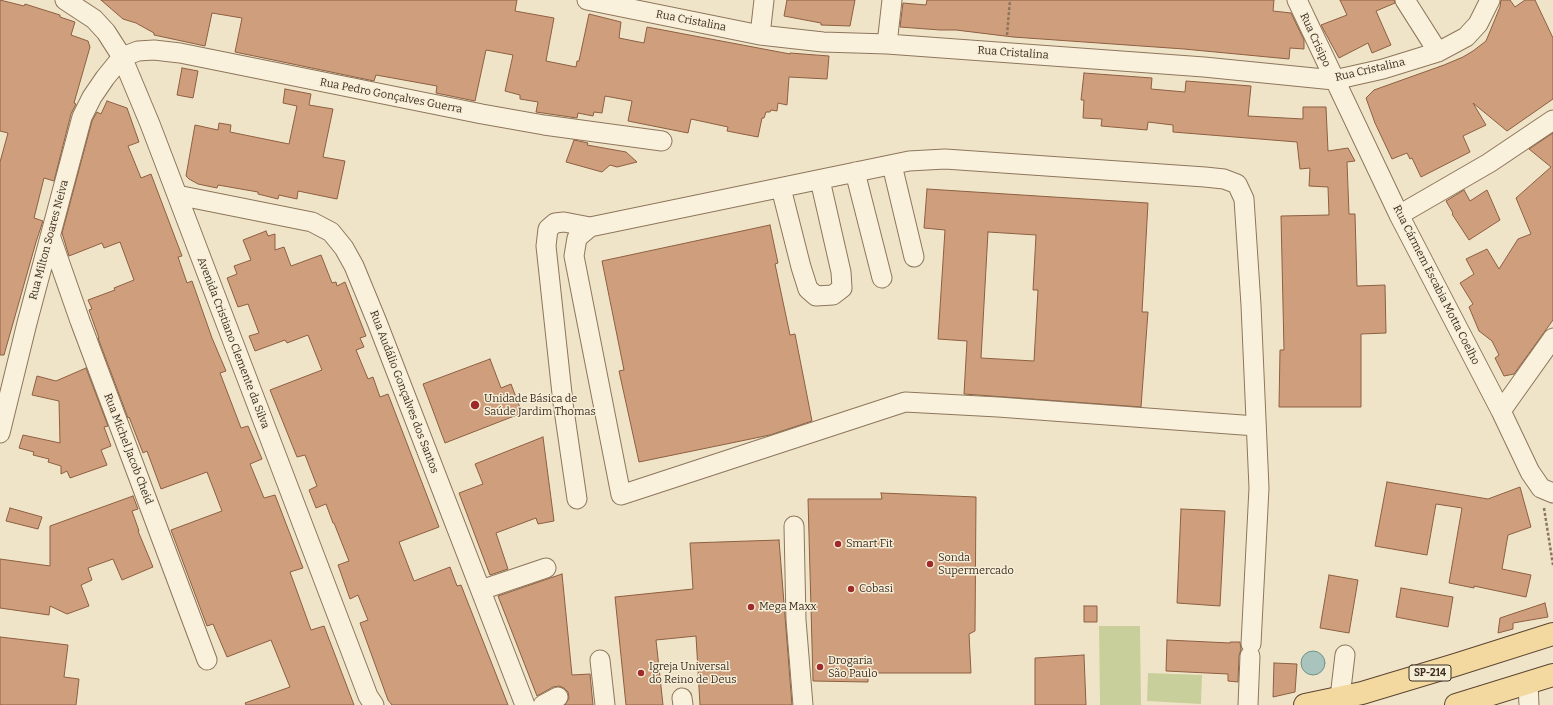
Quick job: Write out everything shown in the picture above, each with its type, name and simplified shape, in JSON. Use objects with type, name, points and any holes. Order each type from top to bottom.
[{"type":"main road","name":"SP-214","points":[[1305,705],[1340,697],[1363,699],[1455,665],[1553,634]]},
{"type":"main road","points":[[1456,705],[1553,675]]},
{"type":"street","name":"Avenida Cristiano Clemente da Silva","points":[[65,0],[94,19],[106,32],[122,58],[150,124],[368,696],[374,705]]},
{"type":"street","name":"Rua Cristalina","points":[[587,0],[760,35],[823,42],[887,44],[1204,67],[1334,80],[1383,69],[1438,52],[1466,37],[1478,24],[1490,0]]},
{"type":"street","points":[[760,35],[764,0]]},
{"type":"street","points":[[887,44],[892,0]]},
{"type":"street","name":"Rua Crisipo","points":[[1297,0],[1334,80]]},
{"type":"street","points":[[1405,0],[1438,52]]},
{"type":"street","name":"Rua Pedro Gonçalves Guerra","points":[[122,58],[138,51],[154,50],[180,53],[490,116],[662,141]]},
{"type":"street","name":"Rua Milton Soares Neiva","points":[[0,433],[27,323],[51,238],[82,117],[92,97],[105,78],[122,58]]},
{"type":"street","name":"Rua Cármem Escabia Motta Coelho","points":[[1334,80],[1399,214],[1501,411],[1530,472],[1547,490]]},
{"type":"street","points":[[1399,214],[1489,163],[1553,120]]},
{"type":"street","points":[[577,499],[563,403],[546,246],[548,229],[554,223],[564,222],[590,227],[909,161],[945,159],[1224,179],[1237,184],[1244,199],[1256,426],[1259,496],[1248,705]]},
{"type":"street","points":[[892,165],[914,257]]},
{"type":"street","points":[[855,172],[882,278]]},
{"type":"street","points":[[781,188],[808,289],[816,296],[833,295],[842,288],[841,272],[820,180]]},
{"type":"street","name":"Rua Audálio Gonçalves dos Santos","points":[[176,195],[312,222],[331,232],[344,248],[354,266],[374,315],[525,705]]},
{"type":"street","points":[[590,227],[577,238],[574,256],[621,495],[905,402],[998,407],[1256,426]]},
{"type":"street","name":"Rua Michel Jacob Cheid","points":[[51,238],[85,334],[207,660]]},
{"type":"street","points":[[1501,411],[1553,338]]},
{"type":"street","points":[[794,526],[796,620],[803,705]]},
{"type":"street","points":[[481,590],[546,568]]},
{"type":"street","points":[[1340,697],[1345,655]]},
{"type":"street","points":[[600,660],[605,705]]},
{"type":"street","points":[[1528,683],[1528,705]]},
{"type":"path","points":[[1006,53],[1010,0]]},
{"type":"path","points":[[1547,490],[1553,565]]},
{"type":"green space","points":[[1099,626],[1140,626],[1141,705],[1100,705]]},
{"type":"green space","points":[[1148,673],[1202,675],[1201,704],[1147,701]]},
{"type":"water","points":[[1313,651],[1322,654],[1325,663],[1322,672],[1313,675],[1304,672],[1301,663],[1304,654]]},
{"type":"building","points":[[0,0],[24,6],[25,4],[60,15],[60,17],[75,22],[71,35],[88,41],[90,47],[74,103],[76,104],[71,114],[54,181],[44,178],[34,218],[43,221],[4,355],[0,355],[0,162],[8,133],[0,131]]},
{"type":"building","points":[[101,0],[517,0],[515,11],[554,18],[546,61],[576,67],[577,61],[579,61],[589,14],[621,22],[619,38],[644,43],[647,27],[790,54],[829,56],[827,79],[789,77],[787,105],[778,103],[777,111],[771,110],[770,112],[766,112],[764,118],[762,118],[758,137],[727,131],[728,127],[691,119],[688,133],[628,121],[632,101],[605,96],[602,113],[594,112],[593,116],[578,113],[577,118],[536,112],[538,102],[520,99],[520,95],[505,91],[513,55],[486,50],[475,101],[436,93],[437,86],[376,75],[374,81],[235,52],[242,18],[212,13],[205,46],[154,35],[154,33],[136,23],[123,19]]},
{"type":"building","points":[[787,0],[855,0],[850,26],[821,25],[821,23],[784,16]]},
{"type":"building","points":[[927,0],[1274,0],[1273,11],[1291,13],[1304,40],[1304,49],[1290,48],[1289,59],[1184,49],[1013,37],[956,30],[900,27],[903,3],[926,5]]},
{"type":"building","points":[[1340,0],[1394,0],[1395,3],[1376,11],[1391,45],[1372,53],[1368,43],[1339,58],[1321,25],[1347,15]]},
{"type":"building","points":[[1501,0],[1510,0],[1515,7],[1525,0],[1535,0],[1553,38],[1553,99],[1507,131],[1473,103],[1486,125],[1463,136],[1470,152],[1421,177],[1412,158],[1410,159],[1407,153],[1392,159],[1375,123],[1366,98],[1374,90],[1444,65],[1473,51],[1486,41],[1500,7]]},
{"type":"building","points":[[182,68],[198,71],[193,98],[177,95]]},
{"type":"building","points":[[1084,73],[1152,78],[1151,89],[1185,92],[1186,81],[1251,86],[1248,116],[1303,119],[1303,107],[1326,107],[1328,151],[1348,148],[1355,161],[1347,162],[1349,214],[1355,214],[1357,286],[1385,285],[1386,333],[1361,334],[1361,407],[1279,407],[1280,350],[1284,350],[1281,216],[1329,215],[1328,187],[1309,186],[1310,168],[1300,169],[1297,142],[1173,132],[1173,125],[1148,122],[1147,130],[1101,126],[1102,119],[1083,118],[1084,100],[1081,100]]},
{"type":"building","points":[[285,89],[311,94],[309,105],[333,109],[323,157],[345,161],[337,199],[298,191],[297,199],[279,195],[278,199],[258,194],[258,192],[218,185],[217,188],[198,184],[186,176],[195,125],[218,130],[219,123],[231,125],[230,132],[289,144],[297,106],[283,103]]},
{"type":"building","points":[[107,101],[127,108],[139,142],[128,146],[141,178],[151,174],[182,256],[178,257],[187,283],[192,281],[212,338],[226,371],[220,373],[241,428],[248,426],[262,459],[250,464],[264,498],[275,495],[303,568],[290,572],[311,630],[324,626],[354,705],[246,705],[245,703],[290,687],[271,640],[227,657],[213,624],[207,626],[171,530],[222,511],[207,472],[161,489],[147,451],[143,453],[129,417],[128,418],[98,338],[89,310],[92,309],[88,300],[115,290],[114,288],[134,280],[120,242],[104,248],[102,243],[69,256],[62,233],[92,121],[97,112],[101,114]]},
{"type":"building","points":[[1553,133],[1553,320],[1514,374],[1504,376],[1495,358],[1499,355],[1492,341],[1479,331],[1469,307],[1473,304],[1460,283],[1474,274],[1466,259],[1487,249],[1499,269],[1518,239],[1531,234],[1516,198],[1551,167],[1529,149]]},
{"type":"building","points":[[574,140],[588,143],[587,145],[626,152],[637,162],[617,167],[610,165],[602,172],[566,162]]},
{"type":"building","points":[[927,189],[1148,203],[1142,312],[1148,312],[1141,407],[964,394],[967,341],[938,339],[945,230],[924,228]],"holes":[[[988,232],[1036,235],[1033,290],[1038,290],[1034,361],[981,358]]]},
{"type":"building","points":[[1464,190],[1470,201],[1487,190],[1500,220],[1469,240],[1452,214],[1453,213],[1446,201]]},
{"type":"building","points":[[770,225],[778,263],[775,264],[790,335],[795,334],[812,421],[770,435],[639,462],[619,371],[624,370],[602,261]]},
{"type":"building","points":[[266,231],[268,236],[275,234],[275,250],[284,247],[291,266],[321,255],[332,283],[336,282],[337,286],[345,282],[366,336],[360,338],[364,347],[356,350],[368,379],[373,377],[380,397],[388,394],[439,527],[399,542],[414,581],[450,567],[457,586],[461,585],[508,705],[392,705],[388,700],[360,623],[368,620],[358,595],[350,599],[338,565],[349,561],[326,504],[316,508],[309,490],[317,486],[305,455],[297,457],[270,390],[322,370],[308,335],[287,343],[285,340],[255,351],[249,336],[259,333],[248,304],[238,307],[227,278],[237,274],[234,266],[251,260],[243,240]]},
{"type":"building","name":"Unidade Básica de Saúde Jardim Thomas","points":[[490,359],[501,388],[511,384],[522,413],[445,443],[423,384]]},
{"type":"building","points":[[86,368],[108,426],[104,427],[111,446],[101,450],[107,465],[70,478],[67,471],[61,474],[61,466],[48,462],[49,459],[33,455],[34,452],[19,448],[23,435],[60,443],[59,401],[32,395],[37,376],[56,381]]},
{"type":"building","points":[[543,437],[554,521],[538,524],[536,518],[496,533],[508,569],[490,575],[459,493],[483,484],[475,464]]},
{"type":"building","points":[[1387,482],[1488,499],[1520,487],[1531,527],[1508,535],[1502,569],[1531,575],[1526,597],[1474,586],[1474,588],[1449,583],[1462,508],[1436,504],[1427,555],[1375,546]]},
{"type":"building","points":[[881,493],[976,497],[975,631],[969,634],[971,673],[868,673],[868,682],[813,681],[808,499],[882,499]]},
{"type":"building","points":[[133,496],[138,509],[132,511],[138,531],[153,567],[122,580],[113,559],[88,568],[92,580],[81,585],[89,606],[67,614],[50,606],[49,615],[0,608],[0,559],[50,566],[50,526]]},
{"type":"building","points":[[10,508],[42,517],[38,529],[6,521]]},
{"type":"building","points":[[1181,509],[1225,511],[1220,606],[1177,603]]},
{"type":"building","points":[[779,540],[792,705],[700,705],[696,636],[656,640],[663,705],[626,705],[615,597],[693,589],[690,543]]},
{"type":"building","points":[[562,574],[572,675],[590,674],[593,705],[565,705],[569,698],[568,692],[559,686],[553,687],[537,696],[498,596]]},
{"type":"building","points":[[1329,575],[1358,580],[1349,633],[1320,628]]},
{"type":"building","points":[[1401,588],[1453,597],[1448,627],[1396,617]]},
{"type":"building","points":[[1545,603],[1548,617],[1513,623],[1513,629],[1498,633],[1500,618]]},
{"type":"building","points":[[1084,606],[1097,606],[1097,622],[1084,622]]},
{"type":"building","points":[[0,637],[68,645],[64,677],[79,679],[76,705],[0,705]]},
{"type":"building","points":[[1167,640],[1230,643],[1240,642],[1241,649],[1239,656],[1238,682],[1228,681],[1228,674],[1166,671]]},
{"type":"building","points":[[1084,655],[1086,705],[1035,705],[1035,658]]},
{"type":"building","points":[[1274,663],[1297,664],[1295,692],[1273,697]]},
{"type":"place","name":"Unidade Básica de Saúde Jardim Thomas","points":[[475,405]]},
{"type":"place","name":"Smart Fit","points":[[838,544]]},
{"type":"place","name":"Sonda Supermercado","points":[[930,564]]},
{"type":"place","name":"Cobasi","points":[[851,589]]},
{"type":"place","name":"Mega Maxx","points":[[751,607]]},
{"type":"place","name":"Drogaria São Paulo","points":[[820,667]]},
{"type":"place","name":"Igreja Universal do Reino de Deus","points":[[641,673]]}]
